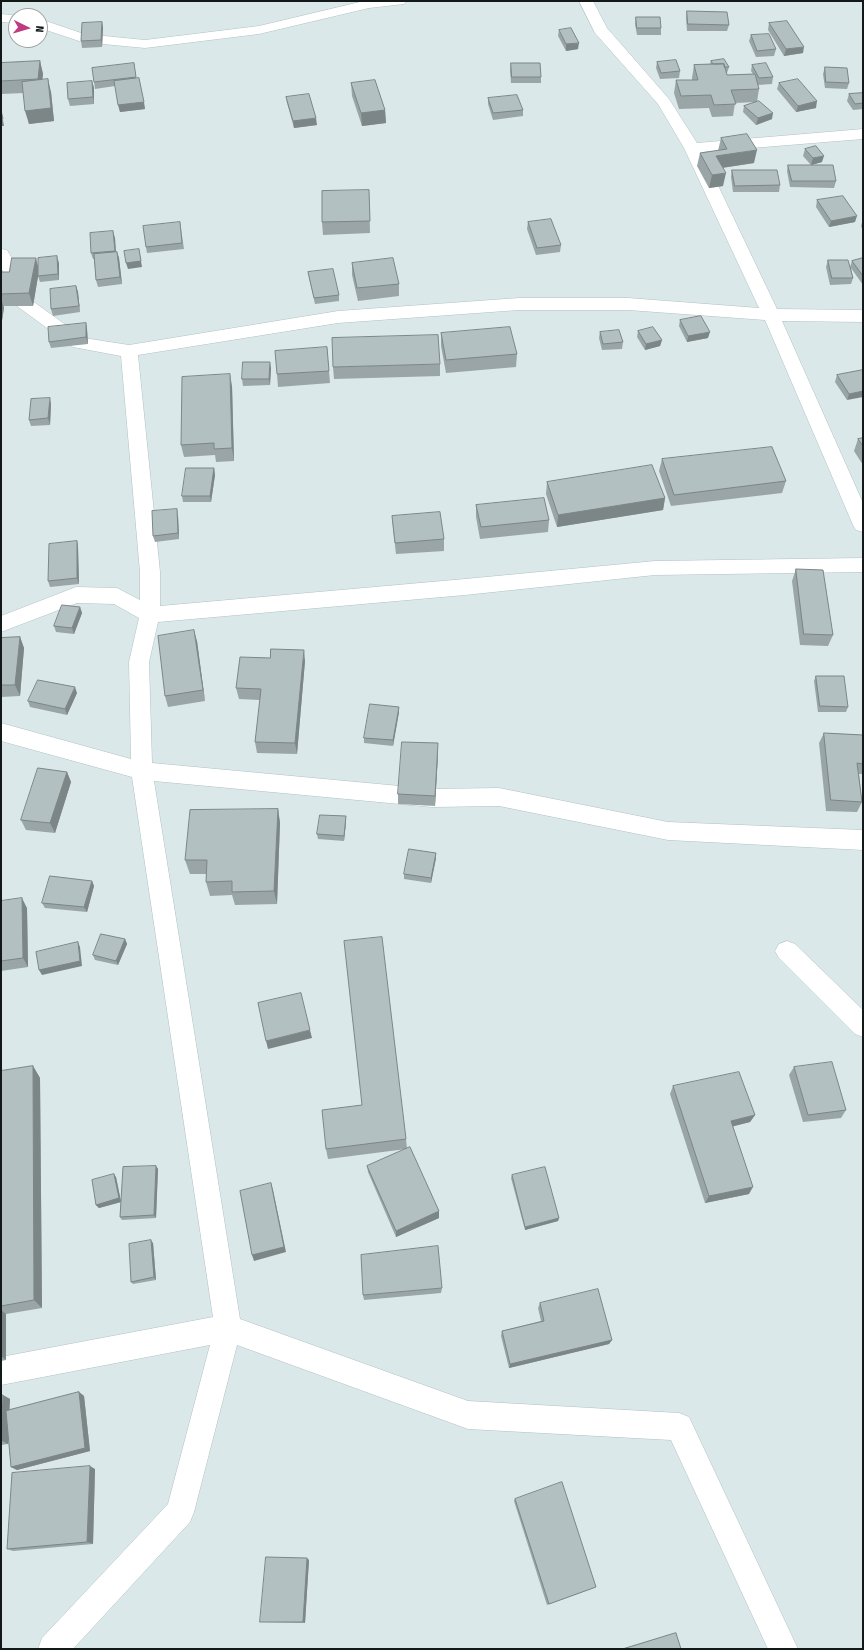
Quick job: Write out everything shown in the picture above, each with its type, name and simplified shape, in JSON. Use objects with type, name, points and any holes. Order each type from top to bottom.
[{"type":"street","points":[[48,26],[82,38],[145,44],[259,30],[369,4],[399,1]]},
{"type":"street","points":[[586,1],[600,30],[664,102],[692,148],[771,315],[863,525]]},
{"type":"street","points":[[692,148],[863,134]]},
{"type":"street","points":[[1,254],[18,283],[8,296],[79,343],[129,351],[338,317],[519,304],[628,304],[771,315],[863,316]]},
{"type":"street","points":[[53,1649],[180,1512],[228,1328],[142,771],[139,662],[150,615],[150,572],[129,351]]},
{"type":"street","points":[[1,624],[76,595],[117,596],[150,615],[465,587],[655,568],[863,565]]},
{"type":"street","points":[[1,732],[142,771],[432,798],[499,797],[668,831],[863,840]]},
{"type":"street","points":[[787,951],[863,1026]]},
{"type":"street","points":[[1,1371],[228,1328],[468,1414],[679,1427],[783,1649]]},
{"type":"building","points":[[687,11],[727,12],[729,25],[688,24]]},
{"type":"building","points":[[636,17],[660,17],[661,28],[637,28]]},
{"type":"building","points":[[787,21],[804,47],[786,49],[769,23]]},
{"type":"building","points":[[102,22],[101,40],[81,41],[82,23]]},
{"type":"building","points":[[571,28],[579,43],[566,44],[559,30]]},
{"type":"building","points":[[769,34],[776,49],[757,51],[751,35]]},
{"type":"building","points":[[724,59],[729,67],[724,67],[724,64],[713,64],[711,61]]},
{"type":"building","points":[[676,60],[680,71],[661,73],[657,62]]},
{"type":"building","points":[[40,61],[38,79],[1,81],[1,63]]},
{"type":"building","points":[[134,63],[136,77],[94,82],[92,68]]},
{"type":"building","points":[[511,63],[540,63],[541,77],[512,77]]},
{"type":"building","points":[[766,63],[773,77],[759,78],[752,65]]},
{"type":"building","points":[[724,64],[727,75],[755,74],[759,89],[731,90],[736,104],[714,105],[711,95],[681,96],[676,80],[698,80],[694,65]]},
{"type":"building","points":[[825,67],[847,68],[849,83],[826,82]]},
{"type":"building","points":[[139,78],[144,102],[118,105],[114,81]]},
{"type":"building","points":[[48,79],[51,108],[25,111],[22,82]]},
{"type":"building","points":[[798,79],[817,101],[798,106],[779,83]]},
{"type":"building","points":[[375,80],[385,110],[361,113],[351,83]]},
{"type":"building","points":[[92,81],[93,97],[68,99],[67,83]]},
{"type":"building","points":[[863,93],[863,103],[855,104],[849,94]]},
{"type":"building","points":[[309,94],[316,118],[293,121],[286,97]]},
{"type":"building","points":[[517,95],[523,110],[493,113],[488,98]]},
{"type":"building","points":[[759,101],[773,113],[758,118],[744,106]]},
{"type":"building","points":[[747,134],[757,150],[716,156],[726,173],[712,175],[700,153],[727,149],[721,138]]},
{"type":"building","points":[[816,146],[824,156],[813,158],[805,149]]},
{"type":"building","points":[[788,165],[833,165],[836,181],[792,181]]},
{"type":"building","points":[[732,170],[777,170],[780,185],[735,186]]},
{"type":"building","points":[[369,190],[370,221],[322,222],[322,191]]},
{"type":"building","points":[[843,196],[857,216],[831,221],[817,200]]},
{"type":"building","points":[[551,219],[561,245],[537,248],[528,222]]},
{"type":"building","points":[[180,222],[182,243],[146,247],[143,226]]},
{"type":"building","points":[[113,231],[115,251],[91,253],[90,233]]},
{"type":"building","points":[[139,249],[141,261],[126,263],[124,251]]},
{"type":"building","points":[[117,252],[120,277],[96,280],[94,254]]},
{"type":"building","points":[[57,256],[58,274],[38,276],[38,258]]},
{"type":"building","points":[[12,258],[36,258],[29,293],[1,294],[1,272],[9,272]]},
{"type":"building","points":[[393,258],[399,284],[357,288],[352,263]]},
{"type":"building","points":[[863,258],[863,276],[852,261]]},
{"type":"building","points":[[828,260],[848,260],[853,278],[832,278]]},
{"type":"building","points":[[333,269],[339,295],[314,298],[308,272]]},
{"type":"building","points":[[76,286],[79,306],[51,309],[50,289]]},
{"type":"building","points":[[701,316],[710,332],[688,336],[680,320]]},
{"type":"building","points":[[86,323],[86,337],[49,342],[48,327]]},
{"type":"building","points":[[510,327],[517,354],[446,360],[441,333]]},
{"type":"building","points":[[653,327],[662,340],[646,344],[638,331]]},
{"type":"building","points":[[619,330],[623,342],[603,344],[600,332]]},
{"type":"building","points":[[438,335],[440,364],[333,367],[332,338]]},
{"type":"building","points":[[327,347],[329,371],[277,374],[275,351]]},
{"type":"building","points":[[243,362],[270,362],[269,379],[242,379]]},
{"type":"building","points":[[863,370],[863,391],[849,394],[837,375]]},
{"type":"building","points":[[230,374],[232,448],[214,449],[214,443],[181,445],[182,377]]},
{"type":"building","points":[[50,398],[48,418],[29,420],[31,399]]},
{"type":"building","points":[[863,438],[863,446],[858,439]]},
{"type":"building","points":[[772,447],[786,481],[674,495],[662,459]]},
{"type":"building","points":[[652,465],[665,498],[558,515],[547,482]]},
{"type":"building","points":[[186,468],[214,468],[210,496],[182,496]]},
{"type":"building","points":[[544,498],[549,520],[481,527],[476,505]]},
{"type":"building","points":[[177,509],[178,533],[153,536],[152,511]]},
{"type":"building","points":[[440,512],[444,539],[395,543],[392,516]]},
{"type":"building","points":[[77,541],[77,578],[48,581],[49,544]]},
{"type":"building","points":[[796,569],[823,570],[833,635],[804,634]]},
{"type":"building","points":[[62,605],[80,607],[72,628],[54,626]]},
{"type":"building","points":[[194,630],[203,690],[165,696],[158,636]]},
{"type":"building","points":[[20,637],[15,685],[1,685],[1,638]]},
{"type":"building","points":[[271,649],[304,650],[295,743],[255,742],[261,689],[236,688],[240,657],[270,658]]},
{"type":"building","points":[[816,676],[844,676],[848,707],[820,706]]},
{"type":"building","points":[[38,680],[75,687],[65,709],[28,701]]},
{"type":"building","points":[[370,704],[399,707],[393,740],[364,738]]},
{"type":"building","points":[[824,733],[863,735],[863,764],[857,763],[862,802],[831,800]]},
{"type":"building","points":[[402,742],[438,743],[435,796],[398,794]]},
{"type":"building","points":[[38,768],[67,772],[50,823],[21,820]]},
{"type":"building","points":[[278,809],[274,891],[232,892],[232,881],[206,882],[207,860],[185,860],[190,810]]},
{"type":"building","points":[[320,815],[346,816],[344,836],[317,834]]},
{"type":"building","points":[[409,849],[436,853],[431,878],[404,874]]},
{"type":"building","points":[[50,876],[92,881],[84,907],[42,903]]},
{"type":"building","points":[[22,898],[23,958],[1,961],[1,901]]},
{"type":"building","points":[[101,934],[125,939],[116,961],[93,955]]},
{"type":"building","points":[[382,937],[406,1139],[326,1149],[322,1110],[362,1105],[344,941]]},
{"type":"building","points":[[78,942],[80,961],[39,970],[36,952]]},
{"type":"building","points":[[301,993],[310,1030],[266,1041],[258,1003]]},
{"type":"building","points":[[832,1062],[846,1110],[808,1115],[794,1067]]},
{"type":"building","points":[[33,1066],[34,1300],[1,1306],[1,1071]]},
{"type":"building","points":[[739,1072],[755,1115],[731,1121],[753,1187],[709,1196],[673,1086]]},
{"type":"building","points":[[410,1147],[439,1211],[396,1231],[367,1166]]},
{"type":"building","points":[[156,1166],[154,1215],[120,1217],[123,1167]]},
{"type":"building","points":[[545,1167],[559,1218],[525,1227],[512,1175]]},
{"type":"building","points":[[114,1174],[119,1198],[96,1205],[92,1180]]},
{"type":"building","points":[[271,1183],[284,1247],[252,1255],[240,1191]]},
{"type":"building","points":[[151,1240],[154,1277],[131,1282],[129,1244]]},
{"type":"building","points":[[438,1246],[442,1288],[363,1295],[361,1255]]},
{"type":"building","points":[[598,1289],[612,1340],[510,1364],[502,1331],[544,1321],[540,1303]]},
{"type":"building","points":[[79,1392],[85,1448],[11,1467],[6,1411]]},
{"type":"building","points":[[1,1395],[3,1395],[1,1440]]},
{"type":"building","points":[[90,1466],[87,1542],[7,1549],[12,1473]]},
{"type":"building","points":[[562,1482],[596,1587],[549,1604],[515,1499]]},
{"type":"building","points":[[266,1557],[307,1558],[303,1622],[260,1622]]},
{"type":"building","points":[[676,1633],[681,1649],[623,1649]]}]
